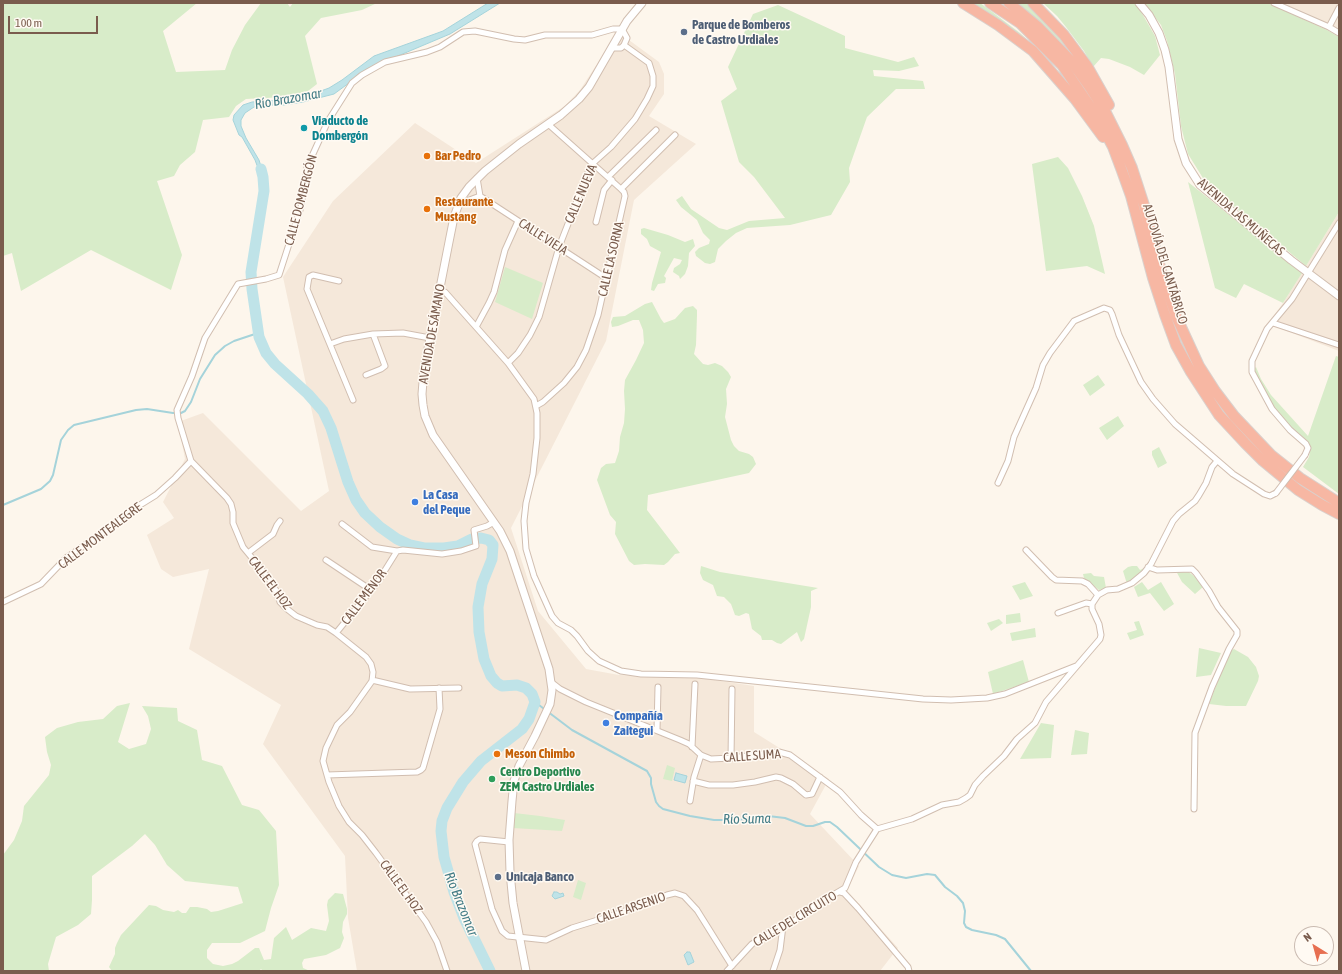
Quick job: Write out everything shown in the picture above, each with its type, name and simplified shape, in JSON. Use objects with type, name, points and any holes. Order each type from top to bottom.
[{"type":"highway","points":[[963,3],[998,24],[1033,51],[1058,78],[1098,131],[1118,146]]},
{"type":"highway","name":"AUTOVÍA DEL CANTÁBRICO","points":[[990,3],[1020,23],[1062,65],[1118,146],[1153,278],[1176,345],[1191,372],[1219,415],[1263,461],[1298,490],[1339,514]]},
{"type":"highway","name":"AUTOVÍA DEL CANTÁBRICO","points":[[1009,3],[1038,26],[1072,62],[1097,98],[1144,205],[1161,270],[1176,316],[1200,366],[1215,391],[1229,410],[1271,455],[1300,478],[1339,503]]},
{"type":"highway","points":[[1033,3],[1064,35],[1087,66],[1117,121],[1118,146]]},
{"type":"street","name":"AVENIDA DE SÁMANO","points":[[509,842],[514,781],[519,766],[550,704],[551,682],[546,656],[510,551],[494,522],[432,435],[425,416],[422,382],[452,225],[461,198],[477,178],[519,144],[571,108],[589,87],[622,29],[642,3]]},
{"type":"street","name":"AVENIDA LAS MUÑECAS","points":[[1139,3],[1149,15],[1159,33],[1165,50],[1169,67],[1178,139],[1186,163],[1200,185],[1339,296]]},
{"type":"street","points":[[1274,3],[1329,27],[1339,33]]},
{"type":"street","points":[[1329,27],[1339,8]]},
{"type":"street","name":"CALLE DOMBERGÓN","points":[[244,282],[274,277],[279,274],[301,207],[307,167],[312,155],[336,106],[352,83],[362,75],[386,62],[427,52],[440,47],[463,32],[475,31],[525,40],[545,35],[592,35],[613,29],[622,29]]},
{"type":"street","points":[[611,48],[621,48],[624,45],[627,38],[622,29]]},
{"type":"street","name":"CALLE NUEVA","points":[[508,363],[518,353],[530,335],[538,316],[559,247],[592,164],[611,147],[635,119],[648,99],[653,86],[653,76],[649,63],[624,45]]},
{"type":"street","points":[[548,124],[621,189],[675,135]]},
{"type":"street","points":[[596,222],[604,190],[610,179],[656,130]]},
{"type":"street","points":[[459,204],[480,196],[477,178]]},
{"type":"street","name":"CALLE LA SORNA","points":[[536,406],[543,402],[564,383],[577,367],[586,350],[598,315],[625,196],[621,189]]},
{"type":"street","name":"CALLE VIEJA","points":[[480,196],[606,278]]},
{"type":"street","points":[[476,327],[494,292],[505,250],[518,220]]},
{"type":"street","points":[[998,483],[1008,461],[1014,438],[1036,388],[1043,365],[1050,353],[1074,321],[1104,308],[1110,310],[1112,314],[1119,335],[1141,382],[1153,399],[1175,424],[1233,474],[1264,494],[1270,496],[1276,493],[1305,455],[1308,448],[1306,444],[1286,426],[1272,410],[1252,372],[1252,362],[1260,342],[1267,330],[1292,299],[1308,272],[1322,253],[1339,223]]},
{"type":"street","points":[[340,281],[312,275],[309,277],[307,289],[352,400]]},
{"type":"street","name":"CALLE EL HOZ","points":[[244,282],[238,284],[205,338],[192,376],[177,410],[178,418],[191,461],[231,504],[233,523],[242,547],[267,576],[277,592],[280,602],[296,616],[317,625],[327,627],[336,632],[366,657],[371,664],[373,672],[372,680],[350,712],[337,725],[329,739],[323,761],[339,806],[349,822],[362,835],[376,853],[426,922],[437,942],[447,971]]},
{"type":"street","points":[[439,290],[445,292],[508,363],[526,386],[536,406],[537,438],[533,474],[526,503],[524,521],[526,549],[534,576],[552,616],[558,623],[571,630],[588,651],[599,661],[621,671],[641,674],[697,675],[923,699],[960,700],[987,698],[1005,694],[1076,666]]},
{"type":"street","points":[[1273,323],[1339,346]]},
{"type":"street","points":[[330,344],[344,339],[373,334],[403,333],[430,338]]},
{"type":"street","points":[[366,375],[385,366],[373,334]]},
{"type":"street","name":"CALLE MONTEALEGRE","points":[[3,602],[41,584],[66,558],[104,532],[135,508],[156,495],[191,461]]},
{"type":"street","points":[[840,892],[845,888],[877,829],[912,818],[942,805],[966,798],[983,776],[1004,756],[1017,739],[1034,723],[1046,702],[1100,639],[1101,635],[1099,624],[1092,609],[1092,604],[1098,595],[1107,590],[1118,589],[1132,583],[1144,573],[1173,521],[1195,501],[1206,483],[1212,467],[1217,461]]},
{"type":"street","points":[[248,553],[273,534],[280,521]]},
{"type":"street","points":[[342,524],[372,547],[397,551],[403,550],[442,554],[476,546],[474,530],[494,522]]},
{"type":"street","points":[[1026,550],[1056,580],[1082,581],[1088,584],[1098,595]]},
{"type":"street","name":"CALLE MENOR","points":[[336,632],[371,590],[397,551]]},
{"type":"street","points":[[326,560],[371,590]]},
{"type":"street","points":[[1148,567],[1157,570],[1192,569],[1209,591],[1218,607],[1237,631],[1237,635],[1229,648],[1195,733],[1194,809]]},
{"type":"street","points":[[1058,613],[1086,603],[1092,604]]},
{"type":"street","points":[[372,680],[410,689],[459,688]]},
{"type":"street","points":[[551,682],[560,689],[586,702],[657,730],[692,747],[701,755],[693,782],[690,801]]},
{"type":"street","points":[[692,747],[695,684]]},
{"type":"street","points":[[657,730],[658,687]]},
{"type":"street","points":[[327,775],[417,772],[421,770],[423,768],[440,709],[439,688]]},
{"type":"street","points":[[731,758],[732,689]]},
{"type":"street","name":"CALLE SUMA","points":[[701,755],[711,759],[779,752],[790,755],[840,792],[861,815],[877,829]]},
{"type":"street","points":[[693,782],[709,785],[733,785],[776,777],[793,784],[806,794],[812,794],[820,777]]},
{"type":"street","name":"CALLE ARSENIO","points":[[509,842],[480,839],[475,844],[492,909],[502,931],[508,936],[546,940],[572,928],[614,915],[674,893],[684,896],[697,910],[732,966]]},
{"type":"street","points":[[509,842],[513,903],[526,971]]},
{"type":"street","name":"CALLE DEL CIRCUITO","points":[[727,971],[752,944],[762,937],[794,921],[816,905],[840,892],[844,893],[858,908],[908,967],[909,971]]},
{"type":"street","points":[[773,971],[780,950],[783,926]]},
{"type":"shaded area","points":[[1268,3],[1339,3],[1339,37],[1327,30]]},
{"type":"shaded area","points":[[618,32],[659,62],[664,74],[664,94],[649,116],[696,144],[634,200],[606,341],[511,528],[538,611],[586,669],[619,675],[695,677],[754,686],[754,732],[829,779],[810,814],[859,866],[847,891],[898,948],[880,971],[357,971],[348,918],[345,856],[263,744],[281,705],[189,649],[209,569],[173,577],[161,569],[147,535],[174,518],[163,502],[185,459],[178,422],[203,413],[301,511],[329,491],[283,277],[333,201],[415,123],[476,163],[565,106],[580,90]]},
{"type":"shaded area","points":[[1339,212],[1339,351],[1279,328],[1270,321],[1283,303]]},
{"type":"green space","points":[[3,3],[197,3],[163,31],[176,72],[225,70],[232,50],[245,25],[261,3],[287,3],[290,7],[293,3],[377,3],[362,10],[321,18],[305,36],[317,84],[308,91],[285,97],[246,99],[236,106],[229,117],[203,120],[195,152],[180,165],[174,176],[157,181],[182,255],[171,290],[91,250],[21,291],[12,253],[3,256]]},
{"type":"green space","points":[[969,3],[980,3],[1020,33],[1051,62],[1048,63]]},
{"type":"green space","points":[[1018,3],[1029,3],[1053,25],[1069,50]]},
{"type":"green space","points":[[1043,3],[1136,3],[1155,36],[1160,55],[1144,75],[1130,67],[1109,59],[1101,58],[1093,67],[1084,51],[1066,27]]},
{"type":"green space","points":[[1144,3],[1268,3],[1339,37],[1339,212],[1306,266],[1206,183],[1188,154],[1181,126],[1175,74],[1167,41],[1161,25]]},
{"type":"green space","points":[[778,5],[845,36],[845,48],[898,62],[914,57],[919,66],[899,71],[873,70],[874,76],[923,81],[925,89],[896,89],[867,117],[849,168],[850,182],[831,215],[790,225],[747,228],[736,233],[718,249],[715,262],[710,264],[705,263],[696,256],[695,252],[699,248],[709,244],[710,240],[703,233],[697,220],[681,207],[676,200],[682,196],[691,209],[719,228],[727,230],[749,221],[785,218],[754,177],[739,162],[721,101],[737,89],[728,67],[753,14]]},
{"type":"green space","points":[[1058,157],[1068,168],[1082,196],[1094,226],[1105,274],[1087,266],[1046,271],[1032,164]]},
{"type":"green space","points":[[1188,182],[1302,273],[1283,303],[1244,284],[1236,298],[1215,288]]},
{"type":"green space","points":[[644,228],[685,242],[693,239],[695,246],[689,253],[688,266],[685,274],[680,279],[679,276],[673,272],[674,268],[680,264],[682,260],[674,258],[664,276],[666,278],[665,283],[658,284],[654,291],[651,290],[652,283],[661,252],[650,246],[647,239],[641,234],[641,229]]},
{"type":"green space","points":[[505,267],[543,283],[532,319],[495,302]]},
{"type":"green space","points":[[652,302],[664,323],[675,319],[685,308],[693,306],[697,310],[696,345],[694,354],[703,364],[708,365],[715,363],[722,366],[731,377],[726,389],[727,404],[725,417],[731,440],[739,451],[753,457],[756,464],[749,473],[648,495],[647,510],[680,553],[675,554],[664,565],[634,565],[629,561],[615,534],[616,522],[610,515],[597,480],[601,468],[606,464],[615,463],[619,451],[620,437],[624,423],[625,380],[644,343],[643,330],[639,320],[633,320],[612,327],[611,322],[613,317],[625,316],[645,304]]},
{"type":"green space","points":[[1336,356],[1339,357],[1339,494],[1303,467],[1309,457],[1310,451],[1308,444],[1304,438],[1283,420],[1273,408],[1254,369],[1256,367],[1261,379],[1271,395],[1308,436]]},
{"type":"green space","points":[[1098,375],[1105,385],[1090,396],[1083,385]]},
{"type":"green space","points":[[1118,416],[1124,426],[1107,440],[1099,428]]},
{"type":"green space","points":[[1159,447],[1167,463],[1158,468],[1152,455],[1152,451]]},
{"type":"green space","points":[[701,566],[720,572],[818,588],[811,591],[811,607],[804,639],[801,642],[797,632],[781,644],[772,640],[762,640],[761,636],[752,629],[749,614],[746,613],[739,616],[735,615],[731,604],[724,597],[717,596],[713,585],[703,580],[700,573]]},
{"type":"green space","points":[[1132,566],[1137,566],[1140,570],[1146,567],[1127,584],[1123,571]]},
{"type":"green space","points":[[1186,570],[1194,576],[1203,587],[1195,594],[1182,582],[1176,571]]},
{"type":"green space","points":[[1091,573],[1094,576],[1104,577],[1106,588],[1099,590],[1084,578],[1083,574]]},
{"type":"green space","points":[[1025,582],[1033,596],[1020,600],[1012,586]]},
{"type":"green space","points":[[1142,582],[1148,590],[1161,582],[1174,604],[1164,611],[1150,593],[1138,597],[1134,587]]},
{"type":"green space","points":[[1020,613],[1021,622],[1006,624],[1006,615]]},
{"type":"green space","points":[[999,619],[1003,623],[991,631],[987,623]]},
{"type":"green space","points":[[1139,621],[1144,635],[1130,640],[1127,633],[1137,630],[1134,622]]},
{"type":"green space","points":[[1035,628],[1036,637],[1012,641],[1010,633]]},
{"type":"green space","points":[[1199,648],[1221,653],[1211,675],[1196,677]]},
{"type":"green space","points":[[1234,649],[1248,657],[1256,667],[1259,676],[1258,681],[1246,706],[1209,704],[1229,652]]},
{"type":"green space","points":[[1023,660],[1029,682],[993,694],[988,672]]},
{"type":"green space","points":[[130,703],[118,742],[129,749],[146,744],[151,729],[148,716],[142,706],[177,708],[178,721],[197,730],[202,760],[222,766],[242,805],[259,810],[276,831],[279,885],[265,931],[240,943],[212,943],[207,950],[207,958],[213,964],[223,966],[238,961],[255,948],[259,948],[264,960],[271,959],[274,938],[286,927],[292,940],[311,928],[326,931],[329,921],[327,905],[328,900],[335,893],[343,894],[347,914],[343,922],[342,932],[344,938],[340,948],[326,955],[304,959],[302,963],[303,968],[310,971],[263,971],[261,969],[259,971],[112,971],[109,967],[121,935],[149,905],[156,906],[163,910],[174,912],[178,910],[182,913],[186,913],[190,907],[207,909],[211,912],[243,903],[238,887],[185,881],[167,865],[155,845],[145,834],[132,846],[92,876],[91,914],[78,925],[56,937],[48,964],[49,971],[3,971],[3,855],[14,840],[22,821],[24,806],[49,775],[51,765],[45,737],[57,728],[78,722],[103,719],[117,706]]},
{"type":"green space","points":[[1041,723],[1054,725],[1051,758],[1020,759]]},
{"type":"green space","points":[[1075,730],[1089,733],[1087,754],[1071,755]]},
{"type":"green space","points":[[667,765],[675,768],[672,781],[663,779]]},
{"type":"green space","points":[[514,813],[565,820],[562,831],[513,828]]},
{"type":"green space","points":[[578,880],[586,883],[581,900],[573,897]]},
{"type":"water","name":"Río Brazomar","points":[[488,3],[500,3],[450,34],[367,69],[357,75],[334,94],[303,102],[254,107],[245,113],[241,120],[241,126],[259,160],[263,173],[264,184],[255,160],[242,137],[239,135],[233,120],[234,115],[243,105],[252,102],[310,95],[329,88],[374,56],[443,31]]},
{"type":"water","points":[[676,773],[687,776],[685,783],[674,780]]},
{"type":"water","points":[[554,892],[560,894],[563,893],[564,896],[555,899],[552,896]]},
{"type":"water","points":[[687,952],[690,952],[694,962],[688,965],[684,955]]},
{"type":"waterway","name":"Río Brazomar","points":[[261,169],[264,191],[251,272],[259,337],[266,353],[275,364],[308,394],[323,411],[331,428],[348,482],[356,500],[365,513],[380,527],[397,539],[410,545],[424,548],[444,548],[458,546],[472,539],[481,538],[489,540],[493,545],[492,559],[482,584],[478,607],[479,632],[484,659],[491,676],[497,683],[502,686],[517,685],[526,688],[532,694],[535,702],[529,719],[522,729],[481,761],[463,782],[447,808],[442,821],[441,831],[444,857],[454,892],[464,918],[490,971]]},
{"type":"waterway","points":[[3,505],[41,489],[50,481],[53,475],[61,440],[68,430],[74,425],[136,410],[147,409],[181,413],[185,411],[191,402],[200,379],[215,355],[225,346],[234,341],[258,333]]},
{"type":"waterway","name":"Río Suma","points":[[535,702],[572,730],[647,771],[651,778],[651,784],[656,802],[663,809],[714,820],[738,820],[768,816],[785,818],[806,826],[830,822],[879,867],[892,875],[906,878],[927,874],[935,875],[945,887],[957,896],[963,903],[965,911],[964,923],[966,927],[1005,939],[1031,971]]},
{"type":"place","name":"Parque de Bomberos de Castro Urdiales","points":[[684,32]]},
{"type":"place","name":"Viaducto de Dombergón","points":[[304,128]]},
{"type":"place","name":"Bar Pedro","points":[[427,156]]},
{"type":"place","name":"Restaurante Mustang","points":[[427,209]]},
{"type":"place","name":"La Casa del Peque","points":[[415,502]]},
{"type":"place","name":"Compañía Zaitegui","points":[[606,723]]},
{"type":"place","name":"Meson Chimbo","points":[[497,754]]},
{"type":"place","name":"Centro Deportivo ZEM Castro Urdiales","points":[[492,779]]},
{"type":"place","name":"Unicaja Banco","points":[[498,877]]}]
